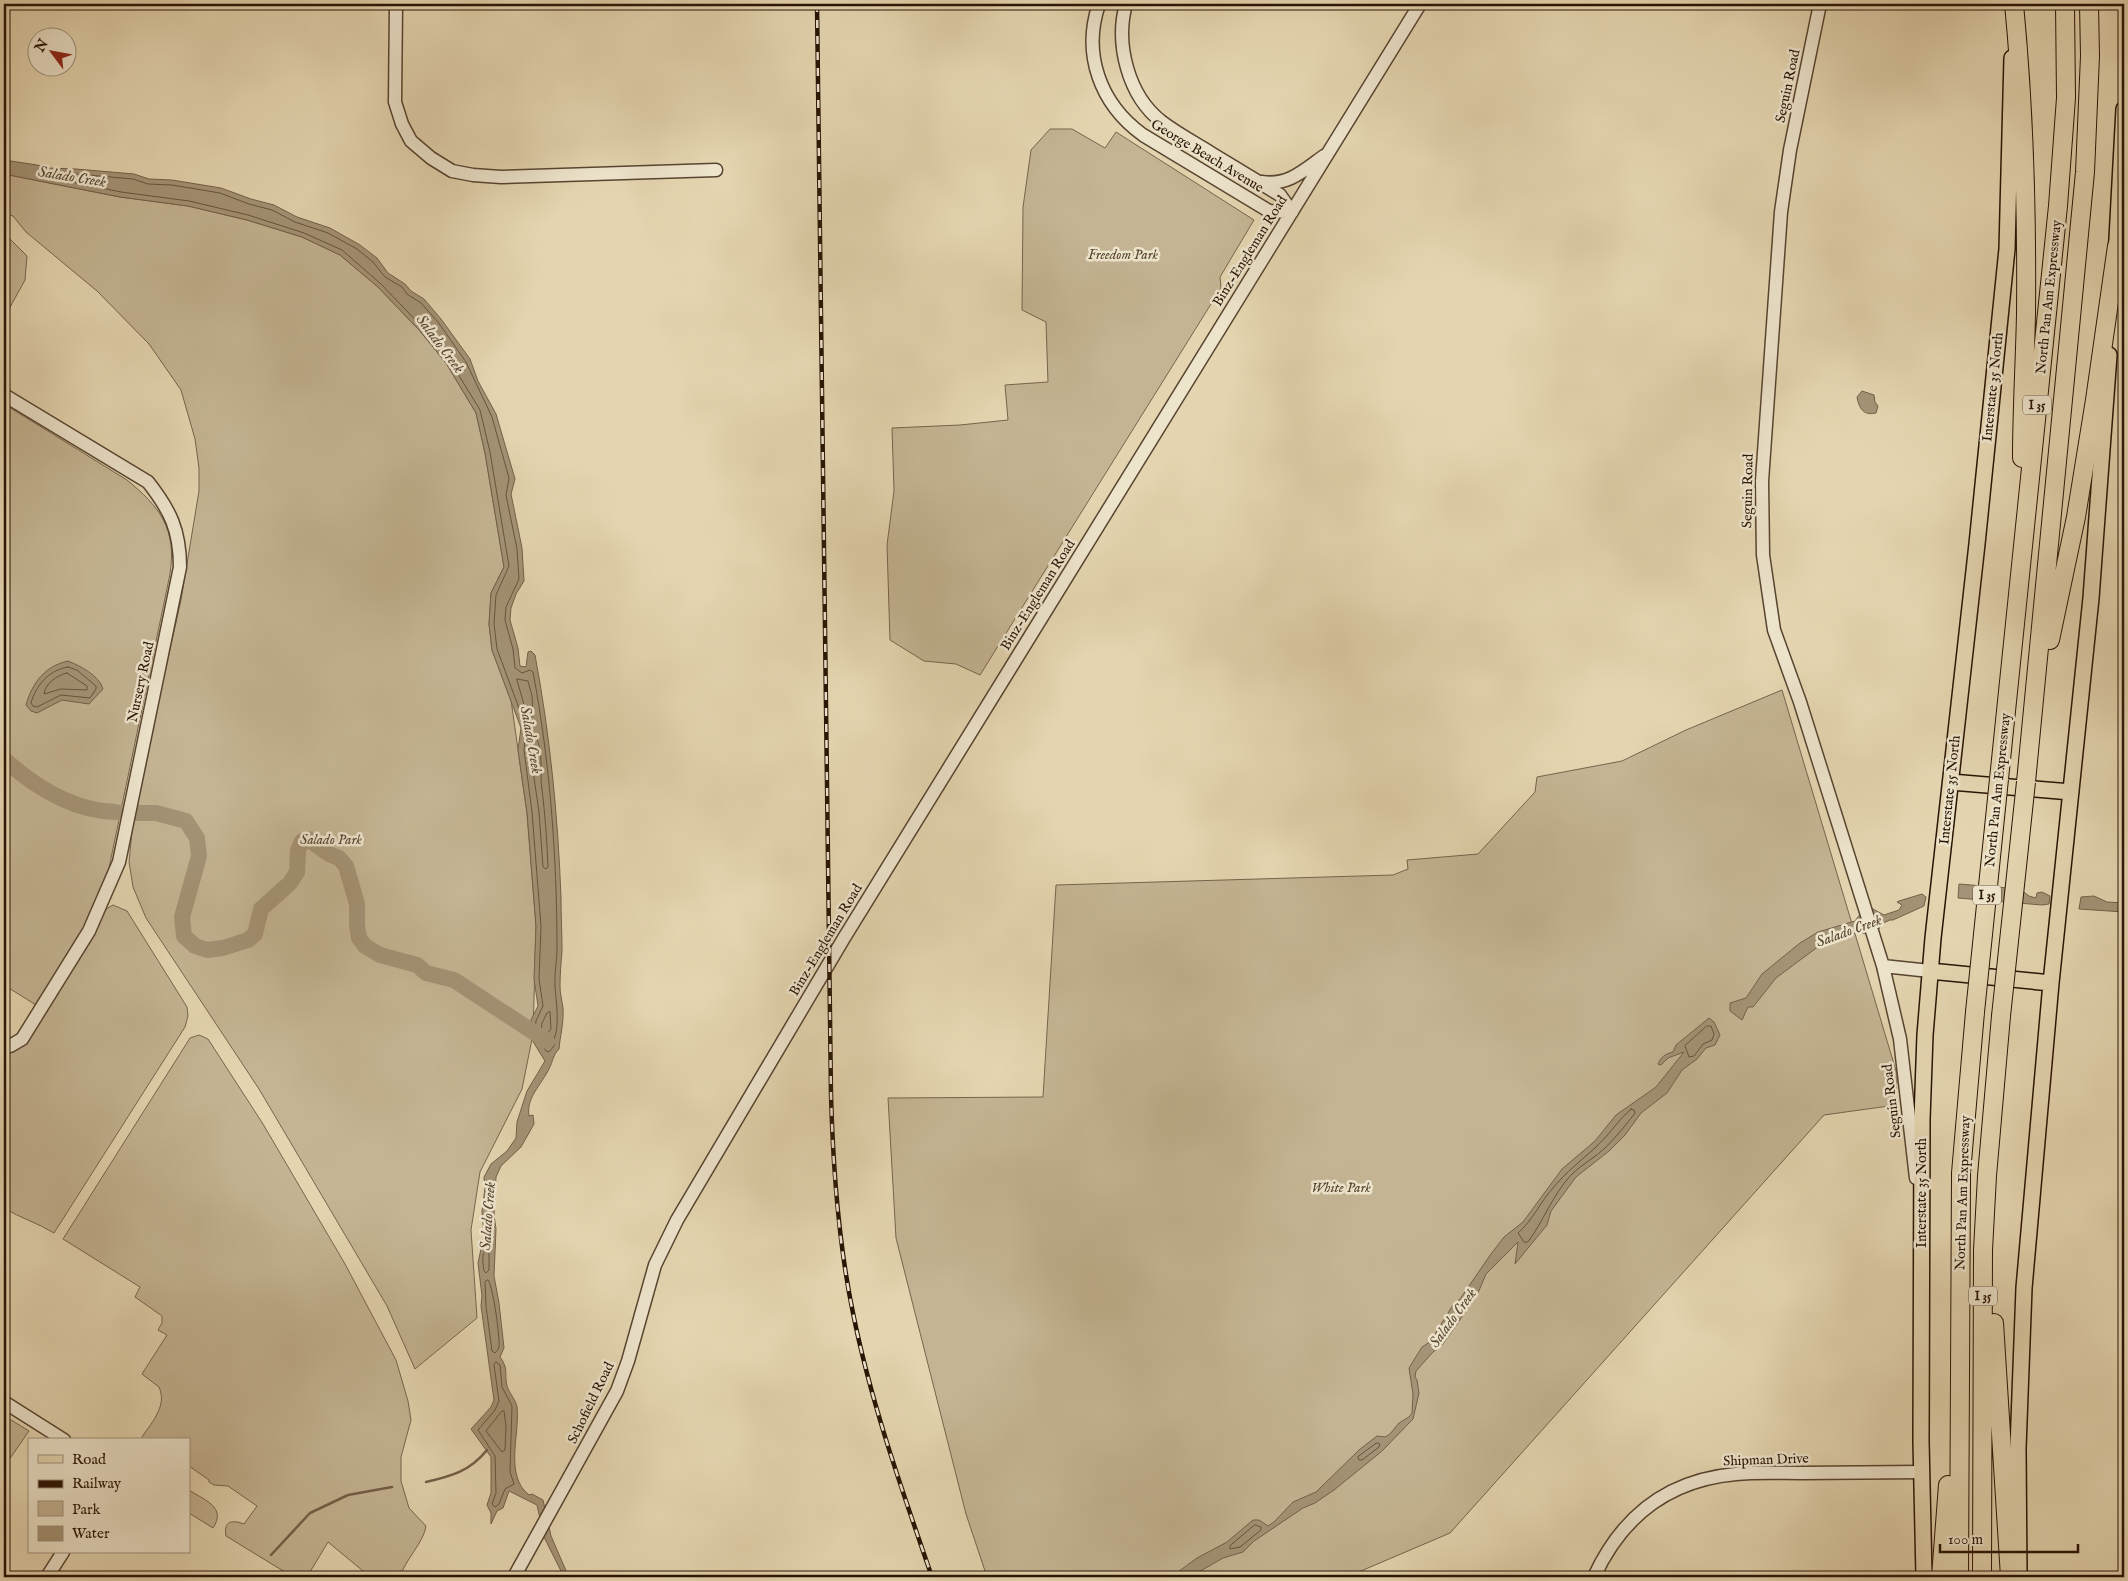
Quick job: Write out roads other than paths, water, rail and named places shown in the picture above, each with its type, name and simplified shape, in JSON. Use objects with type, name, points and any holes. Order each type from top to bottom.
[{"type":"highway","points":[[2013,4],[2021,78],[2024,140],[2026,314],[2022,461],[2026,516]]},
{"type":"highway","points":[[2055,4],[2066,30]]},
{"type":"highway","name":"North Pan Am Expressway","points":[[1958,1577],[1961,1173],[1975,1012],[2058,206],[2066,98],[2065,4]]},
{"type":"highway","name":"North Pan Am Expressway","points":[[1982,1577],[1983,1260],[1987,1176],[2001,1016],[2026,782],[2085,172],[2090,56],[2089,4]]},
{"type":"highway","points":[[2031,731],[2078,508],[2117,246]]},
{"type":"highway","points":[[1987,1176],[1993,1247],[1996,1366],[2010,1577]]},
{"type":"highway","points":[[1941,1577],[1948,1476],[1959,1372]]},
{"type":"main road","name":"Interstate 35 North","points":[[1924,1577],[1922,1472],[1922,1119],[1925,1035],[1930,971],[2007,249],[2013,4]]},
{"type":"main road","points":[[2019,1577],[2018,1448],[2024,1288],[2050,983],[2091,598],[2117,246],[2124,109]]},
{"type":"main road","points":[[1951,782],[2071,792]]},
{"type":"main road","points":[[1930,971],[2050,983]]},
{"type":"street","points":[[396,4],[395,102],[402,124],[411,141],[431,158],[452,171],[473,175],[501,176],[716,170]]},
{"type":"street","name":"George Beach Avenue","points":[[1099,4],[1092,35],[1096,70],[1099,83],[1110,102],[1125,120],[1143,135],[1269,211],[1292,212]]},
{"type":"street","name":"George Beach Avenue","points":[[1126,4],[1122,34],[1125,59],[1133,82],[1145,104],[1162,122],[1280,195],[1292,212]]},
{"type":"street","name":"Binz-Engleman Road","points":[[686,1206],[844,938],[1420,4]]},
{"type":"street","name":"Seguin Road","points":[[1820,4],[1790,150],[1781,212],[1762,481],[1763,556],[1774,630],[1883,966],[1900,1039],[1922,1233]]},
{"type":"street","points":[[1259,182],[1276,184],[1295,177],[1328,154]]},
{"type":"street","name":"Nursery Road","points":[[4,395],[148,482],[162,500],[173,519],[180,556],[180,567],[119,862],[89,931],[22,1038],[10,1046],[4,1046]]},
{"type":"street","points":[[1883,966],[1930,971]]},
{"type":"street","name":"Schofield Road","points":[[514,1577],[608,1410],[628,1361],[655,1265],[686,1206]]},
{"type":"street","points":[[4,1402],[61,1438]]},
{"type":"street","name":"Shipman Drive","points":[[1594,1577],[1610,1546],[1632,1520],[1666,1494],[1698,1481],[1738,1473],[1922,1472]]},
{"type":"street","points":[[47,1577],[61,1554]]},
{"type":"water","name":"Salado Creek","points":[[4,160],[48,168],[134,174],[149,179],[172,180],[221,188],[274,205],[297,217],[330,228],[360,245],[377,258],[388,273],[424,299],[470,359],[478,381],[496,414],[515,479],[511,494],[522,548],[524,581],[516,594],[511,608],[510,620],[518,648],[520,666],[526,667],[528,652],[531,651],[535,655],[545,715],[552,776],[560,867],[562,951],[560,986],[563,1014],[559,1049],[530,1103],[529,1116],[533,1115],[534,1124],[521,1147],[501,1166],[496,1177],[494,1276],[504,1348],[500,1357],[505,1368],[507,1386],[517,1407],[515,1466],[517,1477],[521,1487],[529,1495],[532,1494],[543,1500],[551,1536],[570,1577],[564,1577],[544,1537],[537,1505],[509,1491],[503,1508],[497,1511],[491,1524],[491,1513],[487,1505],[491,1493],[491,1457],[471,1429],[491,1407],[494,1400],[481,1306],[482,1296],[478,1263],[484,1235],[482,1211],[485,1188],[484,1177],[491,1164],[507,1151],[516,1138],[517,1122],[527,1091],[545,1061],[529,1035],[531,1020],[538,1006],[534,979],[536,926],[527,813],[518,750],[521,728],[492,650],[489,624],[491,593],[504,567],[485,453],[476,413],[446,363],[420,331],[378,287],[340,255],[302,237],[247,220],[188,206],[120,197],[4,174]]},
{"type":"water","points":[[1862,391],[1874,395],[1878,406],[1876,413],[1868,413],[1860,408],[1857,397]]},
{"type":"water","points":[[68,661],[83,668],[98,679],[103,689],[89,704],[62,700],[37,713],[31,711],[26,705],[36,683],[46,671]]},
{"type":"water","points":[[1959,884],[2020,889],[2029,896],[2036,898],[2037,893],[2042,892],[2050,896],[2049,904],[1958,898]]},
{"type":"water","name":"Salado Creek","points":[[1922,894],[1926,897],[1924,906],[1881,924],[1879,929],[1868,934],[1858,932],[1819,946],[1776,978],[1753,1007],[1748,1007],[1742,1020],[1730,1011],[1730,1003],[1746,998],[1762,974],[1800,943],[1818,932],[1855,921],[1861,913],[1873,909],[1884,915],[1899,910],[1902,905],[1897,902]]},
{"type":"water","points":[[2094,896],[2107,902],[2124,903],[2124,912],[2079,909],[2081,897]]},
{"type":"water","name":"Salado Creek","points":[[1709,1018],[1714,1022],[1720,1035],[1715,1045],[1706,1048],[1697,1059],[1682,1070],[1667,1093],[1641,1113],[1625,1135],[1609,1151],[1576,1177],[1551,1211],[1547,1225],[1515,1264],[1518,1242],[1486,1274],[1478,1293],[1442,1345],[1416,1371],[1415,1377],[1419,1393],[1413,1419],[1382,1451],[1334,1490],[1254,1541],[1243,1552],[1223,1558],[1190,1577],[1171,1577],[1197,1558],[1227,1542],[1253,1520],[1259,1520],[1268,1526],[1274,1522],[1293,1502],[1316,1492],[1359,1450],[1377,1436],[1385,1437],[1399,1423],[1409,1417],[1412,1413],[1413,1394],[1409,1368],[1422,1347],[1430,1342],[1453,1305],[1460,1299],[1491,1254],[1504,1237],[1523,1222],[1562,1169],[1595,1141],[1616,1115],[1656,1087],[1684,1052],[1668,1058],[1661,1065],[1658,1064],[1660,1059],[1673,1052],[1676,1045]]},
{"type":"waterway","points":[[4,759],[29,779],[56,796],[85,807],[100,811],[116,812]]},
{"type":"waterway","points":[[137,813],[156,813],[186,821],[197,838],[199,856],[182,917],[184,936],[195,946],[207,950],[223,948],[248,940],[255,934],[261,909],[290,883],[297,872],[298,851],[302,841],[308,839],[329,854],[339,858],[346,866],[357,904],[359,938],[365,946],[380,955],[417,965],[426,973],[454,980],[547,1041]]},
{"type":"waterway","points":[[426,1482],[460,1472],[474,1463],[487,1450]]},
{"type":"waterway","points":[[271,1555],[310,1513],[348,1495],[392,1487]]},
{"type":"railway","points":[[817,4],[833,1150],[840,1232],[860,1347],[888,1446],[932,1577]]},
{"type":"park label","name":"Freedom Park","points":[[1123,255]]},
{"type":"park label","name":"Salado Park","points":[[331,840]]},
{"type":"park label","name":"White Park","points":[[1341,1188]]}]
